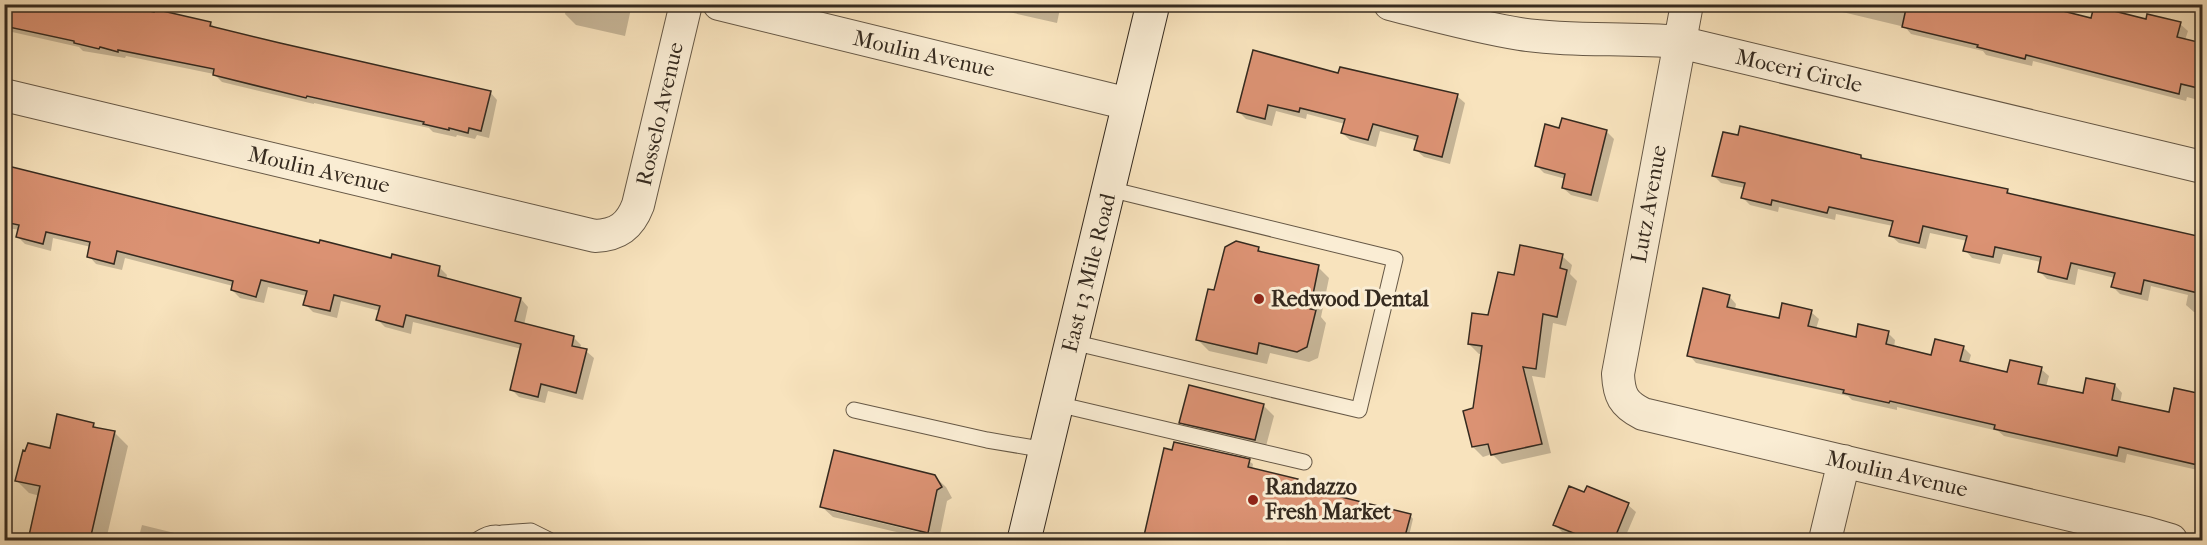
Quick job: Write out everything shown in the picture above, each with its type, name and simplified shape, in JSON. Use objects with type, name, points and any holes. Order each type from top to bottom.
[{"type":"main road","name":"East 13 Mile Road","points":[[1024,540],[1153,4]]},
{"type":"street","name":"Rosselo Avenue","points":[[630,222],[641,195],[686,4]]},
{"type":"street","name":"Moulin Avenue","points":[[719,4],[1129,104]]},
{"type":"street","name":"Moceri Circle","points":[[1390,4],[1520,34],[1679,42],[2202,167]]},
{"type":"street","name":"Lutz Avenue","points":[[1626,402],[1619,391],[1618,374],[1687,4]]},
{"type":"street","name":"Moulin Avenue","points":[[4,95],[595,236],[613,233],[630,222]]},
{"type":"street","name":"Moulin Avenue","points":[[1626,402],[1643,414],[2147,532],[2170,540]]},
{"type":"street","points":[[1825,540],[1844,461]]},
{"type":"lane","points":[[1072,342],[1359,410],[1395,259],[1109,189]]},
{"type":"lane","points":[[1057,404],[1304,462]]},
{"type":"lane","points":[[854,410],[987,440],[1046,450]]},
{"type":"lane","points":[[477,540],[486,534],[508,537],[531,531],[549,540]]},
{"type":"building","points":[[8,4],[118,4],[154,12],[154,9],[211,22],[210,26],[491,91],[481,131],[469,128],[468,133],[449,128],[449,130],[423,124],[424,122],[307,96],[306,98],[213,75],[214,69],[118,50],[118,52],[100,47],[99,49],[74,43],[74,41],[4,26]]},
{"type":"building","points":[[1907,4],[2035,4],[2091,18],[2094,6],[2146,19],[2147,14],[2181,22],[2177,37],[2202,43],[2202,68],[2198,88],[2181,84],[2179,94],[2026,55],[2025,59],[1902,27]]},
{"type":"building","points":[[1253,50],[1338,73],[1340,67],[1458,94],[1442,157],[1414,150],[1418,136],[1373,124],[1368,140],[1341,133],[1345,119],[1300,108],[1299,112],[1268,105],[1265,119],[1237,112]]},
{"type":"building","points":[[1562,118],[1607,130],[1591,195],[1562,188],[1565,174],[1535,166],[1545,124],[1559,128]]},
{"type":"building","points":[[1740,126],[1861,155],[1861,158],[2008,189],[2007,193],[2202,237],[2202,294],[2144,280],[2141,294],[2111,287],[2115,273],[2071,263],[2067,279],[2038,272],[2041,257],[1995,247],[1993,257],[1963,251],[1967,236],[1923,226],[1919,243],[1889,236],[1893,221],[1829,207],[1827,213],[1772,200],[1771,205],[1741,198],[1745,183],[1712,176],[1723,132],[1738,135]]},
{"type":"building","points":[[4,165],[319,243],[320,240],[391,258],[392,254],[440,266],[438,276],[521,298],[515,321],[574,336],[572,346],[587,349],[576,393],[541,384],[538,397],[510,390],[521,344],[406,315],[403,327],[376,320],[380,306],[334,295],[330,311],[303,305],[307,291],[261,280],[256,297],[231,290],[233,281],[117,251],[114,264],[87,257],[90,242],[46,232],[43,244],[16,237],[19,225],[4,222]]},
{"type":"building","name":"Redwood Dental","points":[[1236,241],[1259,247],[1258,251],[1319,265],[1310,309],[1316,310],[1307,347],[1297,352],[1259,343],[1257,354],[1196,340],[1208,289],[1214,290],[1225,247]]},
{"type":"building","points":[[1520,245],[1563,254],[1560,268],[1567,270],[1557,317],[1543,314],[1536,369],[1523,367],[1542,444],[1491,455],[1488,444],[1472,447],[1463,411],[1473,408],[1482,346],[1468,344],[1472,313],[1488,315],[1498,272],[1514,275]]},
{"type":"building","points":[[1703,288],[1730,295],[1727,307],[1779,318],[1782,303],[1812,310],[1808,326],[1856,337],[1858,324],[1889,331],[1886,344],[1931,355],[1935,339],[1964,346],[1960,361],[2007,372],[2010,360],[2042,367],[2038,384],[2083,393],[2086,378],[2115,384],[2112,400],[2169,412],[2174,388],[2202,394],[2202,466],[2119,447],[2117,456],[1994,429],[1995,425],[1890,401],[1889,403],[1843,393],[1844,390],[1687,356]]},
{"type":"building","points":[[1189,385],[1264,404],[1255,440],[1179,423]]},
{"type":"building","points":[[57,414],[94,423],[93,427],[115,431],[90,540],[28,540],[40,486],[15,481],[23,450],[25,451],[28,443],[50,448]]},
{"type":"building","name":"Randazzo Fresh Market","points":[[1174,442],[1250,459],[1248,467],[1298,479],[1296,486],[1411,514],[1404,540],[1143,540],[1164,448],[1172,450]]},
{"type":"building","points":[[834,450],[935,475],[942,487],[937,490],[928,533],[820,507]]},
{"type":"building","points":[[1569,486],[1584,492],[1587,486],[1629,503],[1614,540],[1591,540],[1553,525]]},
{"type":"place","name":"Redwood Dental","points":[[1259,299]]},
{"type":"place","name":"Randazzo Fresh Market","points":[[1253,500]]}]
